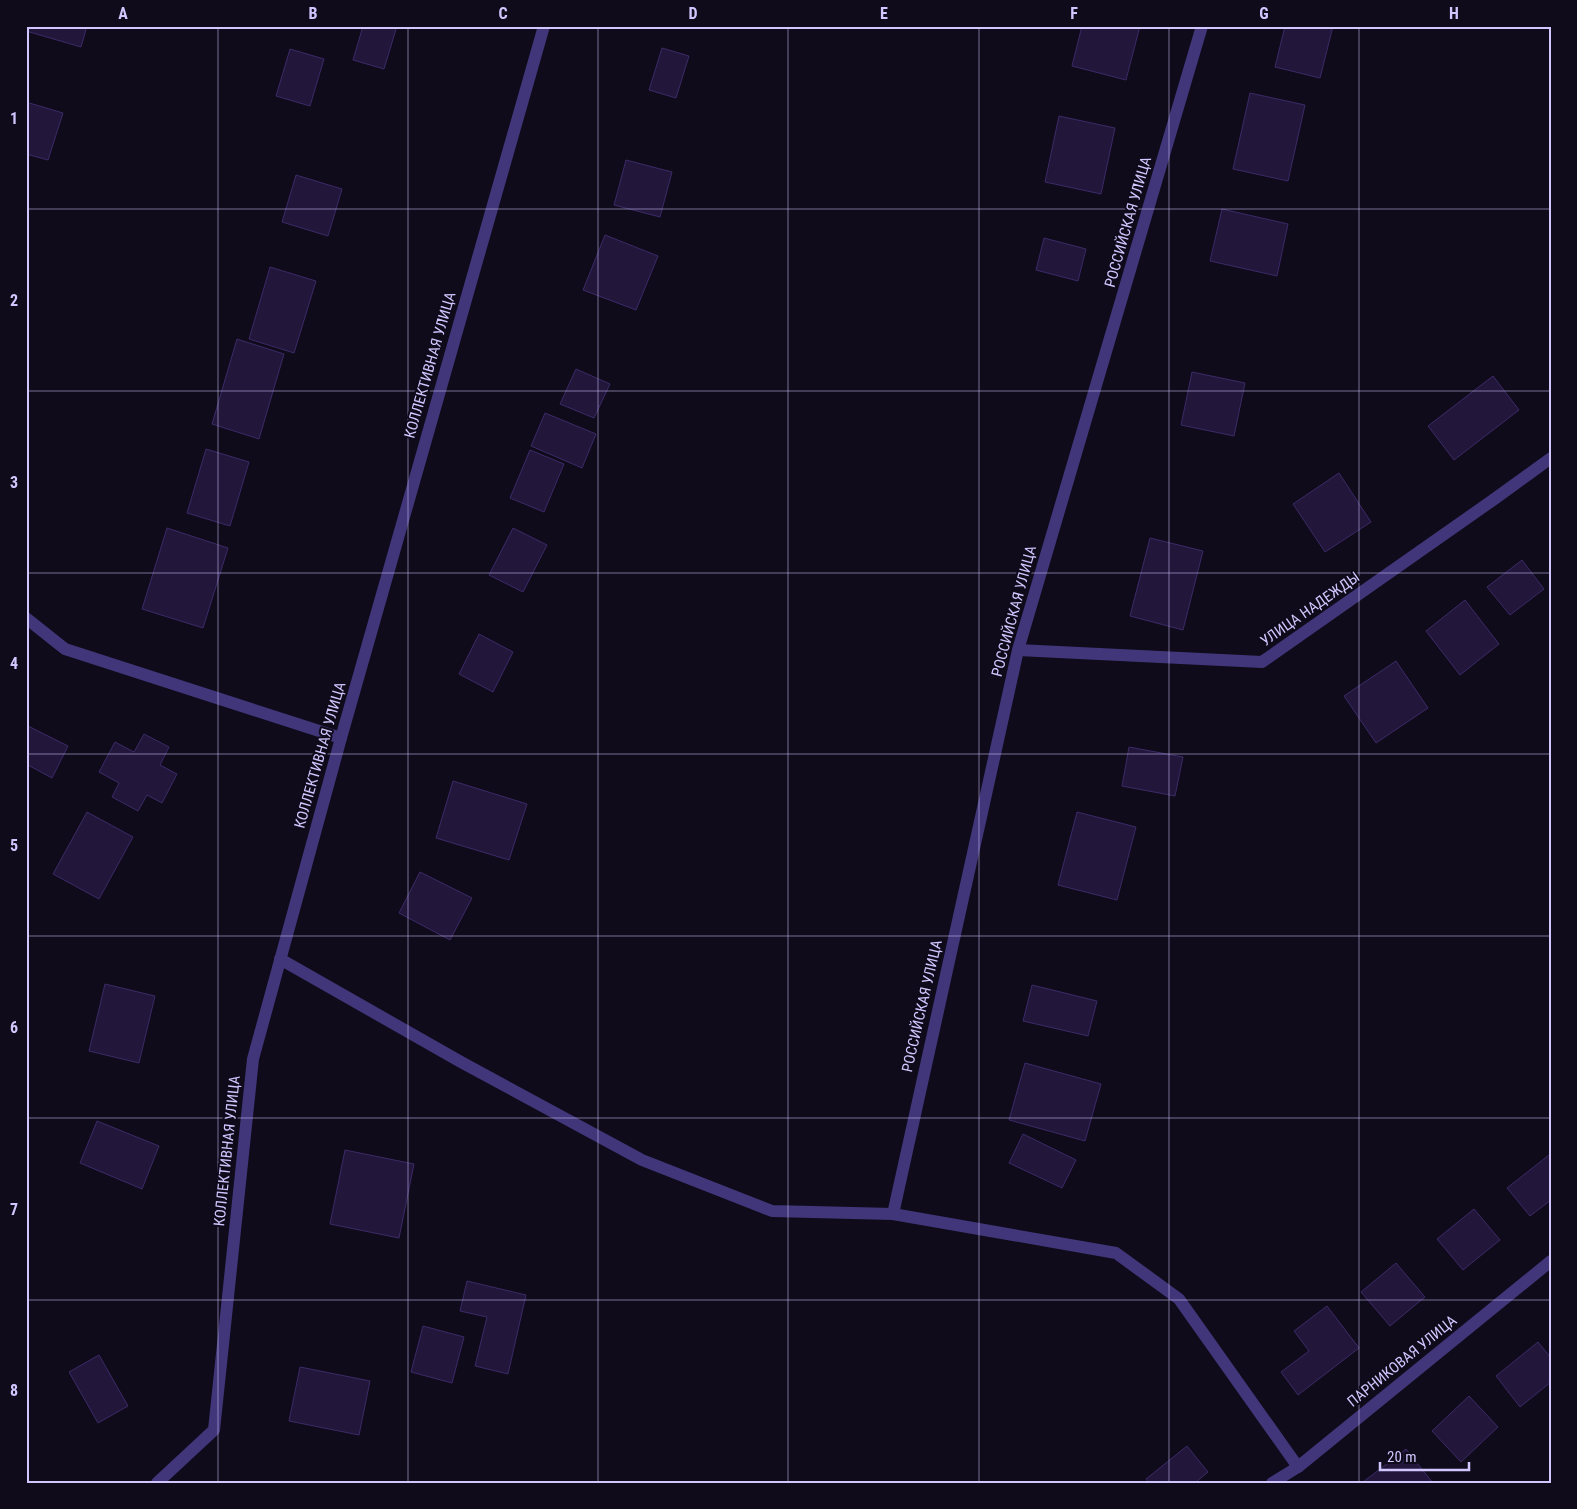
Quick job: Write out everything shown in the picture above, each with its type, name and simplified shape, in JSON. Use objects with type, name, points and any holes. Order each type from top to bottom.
[{"type":"street","name":"КОЛЛЕКТИВНАЯ УЛИЦА","points":[[157,1483],[214,1430],[253,1059],[340,738],[544,26]]},
{"type":"street","name":"РОССИЙСКАЯ УЛИЦА","points":[[892,1214],[1018,650],[1202,26]]},
{"type":"street","name":"УЛИЦА НАДЕЖДЫ","points":[[1018,650],[1262,662],[1551,458]]},
{"type":"street","points":[[26,618],[65,649],[340,738]]},
{"type":"street","points":[[280,959],[461,1062],[642,1160],[772,1211],[892,1214],[1116,1253],[1179,1299],[1298,1467]]},
{"type":"street","name":"ПАРНИКОВАЯ УЛИЦА","points":[[1272,1483],[1298,1467],[1551,1261]]},
{"type":"building","points":[[26,26],[87,26],[81,47],[26,31]]},
{"type":"building","points":[[363,26],[397,26],[384,69],[353,60]]},
{"type":"building","points":[[1082,26],[1140,26],[1126,80],[1072,66]]},
{"type":"building","points":[[1285,26],[1333,26],[1320,78],[1275,67]]},
{"type":"building","points":[[662,48],[689,56],[676,98],[649,90]]},
{"type":"building","points":[[290,49],[324,59],[310,106],[276,96]]},
{"type":"building","points":[[1250,93],[1305,105],[1288,181],[1233,169]]},
{"type":"building","points":[[26,102],[63,113],[48,160],[26,154]]},
{"type":"building","points":[[1059,116],[1115,128],[1101,194],[1045,182]]},
{"type":"building","points":[[626,160],[672,172],[660,217],[614,205]]},
{"type":"building","points":[[296,175],[342,189],[328,236],[282,222]]},
{"type":"building","points":[[1222,209],[1288,224],[1277,276],[1210,261]]},
{"type":"building","points":[[605,235],[658,256],[636,310],[583,290]]},
{"type":"building","points":[[1044,238],[1086,249],[1078,281],[1036,270]]},
{"type":"building","points":[[270,267],[316,281],[294,353],[249,339]]},
{"type":"building","points":[[237,339],[284,354],[259,439],[212,424]]},
{"type":"building","points":[[576,369],[610,384],[594,418],[560,404]]},
{"type":"building","points":[[1192,372],[1245,383],[1234,436],[1181,425]]},
{"type":"building","points":[[1493,376],[1519,410],[1454,460],[1428,426]]},
{"type":"building","points":[[545,413],[596,434],[582,468],[531,446]]},
{"type":"building","points":[[206,449],[249,462],[230,526],[187,513]]},
{"type":"building","points":[[530,450],[564,464],[544,512],[510,498]]},
{"type":"building","points":[[1339,473],[1371,522],[1325,552],[1293,504]]},
{"type":"building","points":[[167,528],[228,548],[203,628],[142,609]]},
{"type":"building","points":[[513,528],[547,545],[523,592],[489,575]]},
{"type":"building","points":[[1150,538],[1203,551],[1183,630],[1130,616]]},
{"type":"building","points":[[1522,560],[1544,589],[1510,615],[1487,587]]},
{"type":"building","points":[[1465,600],[1499,644],[1460,675],[1426,631]]},
{"type":"building","points":[[479,634],[513,652],[493,692],[459,674]]},
{"type":"building","points":[[1396,661],[1428,708],[1376,743],[1344,696]]},
{"type":"building","points":[[26,725],[68,746],[52,778],[26,764]]},
{"type":"building","points":[[144,734],[169,747],[160,765],[177,774],[162,803],[147,795],[138,811],[112,797],[119,783],[99,772],[115,742],[134,752]]},
{"type":"building","points":[[1129,747],[1183,757],[1175,796],[1122,786]]},
{"type":"building","points":[[453,781],[527,804],[509,860],[436,838]]},
{"type":"building","points":[[87,812],[133,837],[99,899],[53,874]]},
{"type":"building","points":[[1077,812],[1136,827],[1117,900],[1058,885]]},
{"type":"building","points":[[420,872],[472,898],[450,940],[399,913]]},
{"type":"building","points":[[105,984],[155,996],[139,1063],[89,1051]]},
{"type":"building","points":[[1032,985],[1097,1001],[1088,1036],[1023,1021]]},
{"type":"building","points":[[1025,1063],[1101,1084],[1085,1141],[1009,1120]]},
{"type":"building","points":[[97,1121],[159,1146],[142,1189],[80,1163]]},
{"type":"building","points":[[1023,1134],[1076,1160],[1062,1188],[1009,1163]]},
{"type":"building","points":[[345,1150],[414,1164],[399,1238],[330,1224]]},
{"type":"building","points":[[1549,1155],[1551,1157],[1551,1200],[1530,1216],[1507,1188]]},
{"type":"building","points":[[1474,1209],[1500,1240],[1463,1270],[1437,1239]]},
{"type":"building","points":[[1396,1263],[1425,1297],[1390,1326],[1361,1292]]},
{"type":"building","points":[[467,1281],[526,1295],[508,1374],[475,1366],[487,1317],[460,1311]]},
{"type":"building","points":[[1327,1306],[1359,1348],[1298,1395],[1281,1372],[1309,1351],[1294,1331]]},
{"type":"building","points":[[423,1326],[464,1337],[452,1383],[411,1372]]},
{"type":"building","points":[[1538,1342],[1551,1358],[1551,1382],[1520,1407],[1496,1376]]},
{"type":"building","points":[[99,1355],[128,1406],[98,1423],[69,1372]]},
{"type":"building","points":[[300,1367],[370,1381],[359,1435],[289,1421]]},
{"type":"building","points":[[1469,1396],[1498,1427],[1461,1462],[1432,1431]]},
{"type":"building","points":[[1187,1446],[1208,1472],[1195,1483],[1149,1483],[1146,1479]]},
{"type":"building","points":[[1406,1449],[1433,1483],[1363,1483],[1363,1482]]}]
